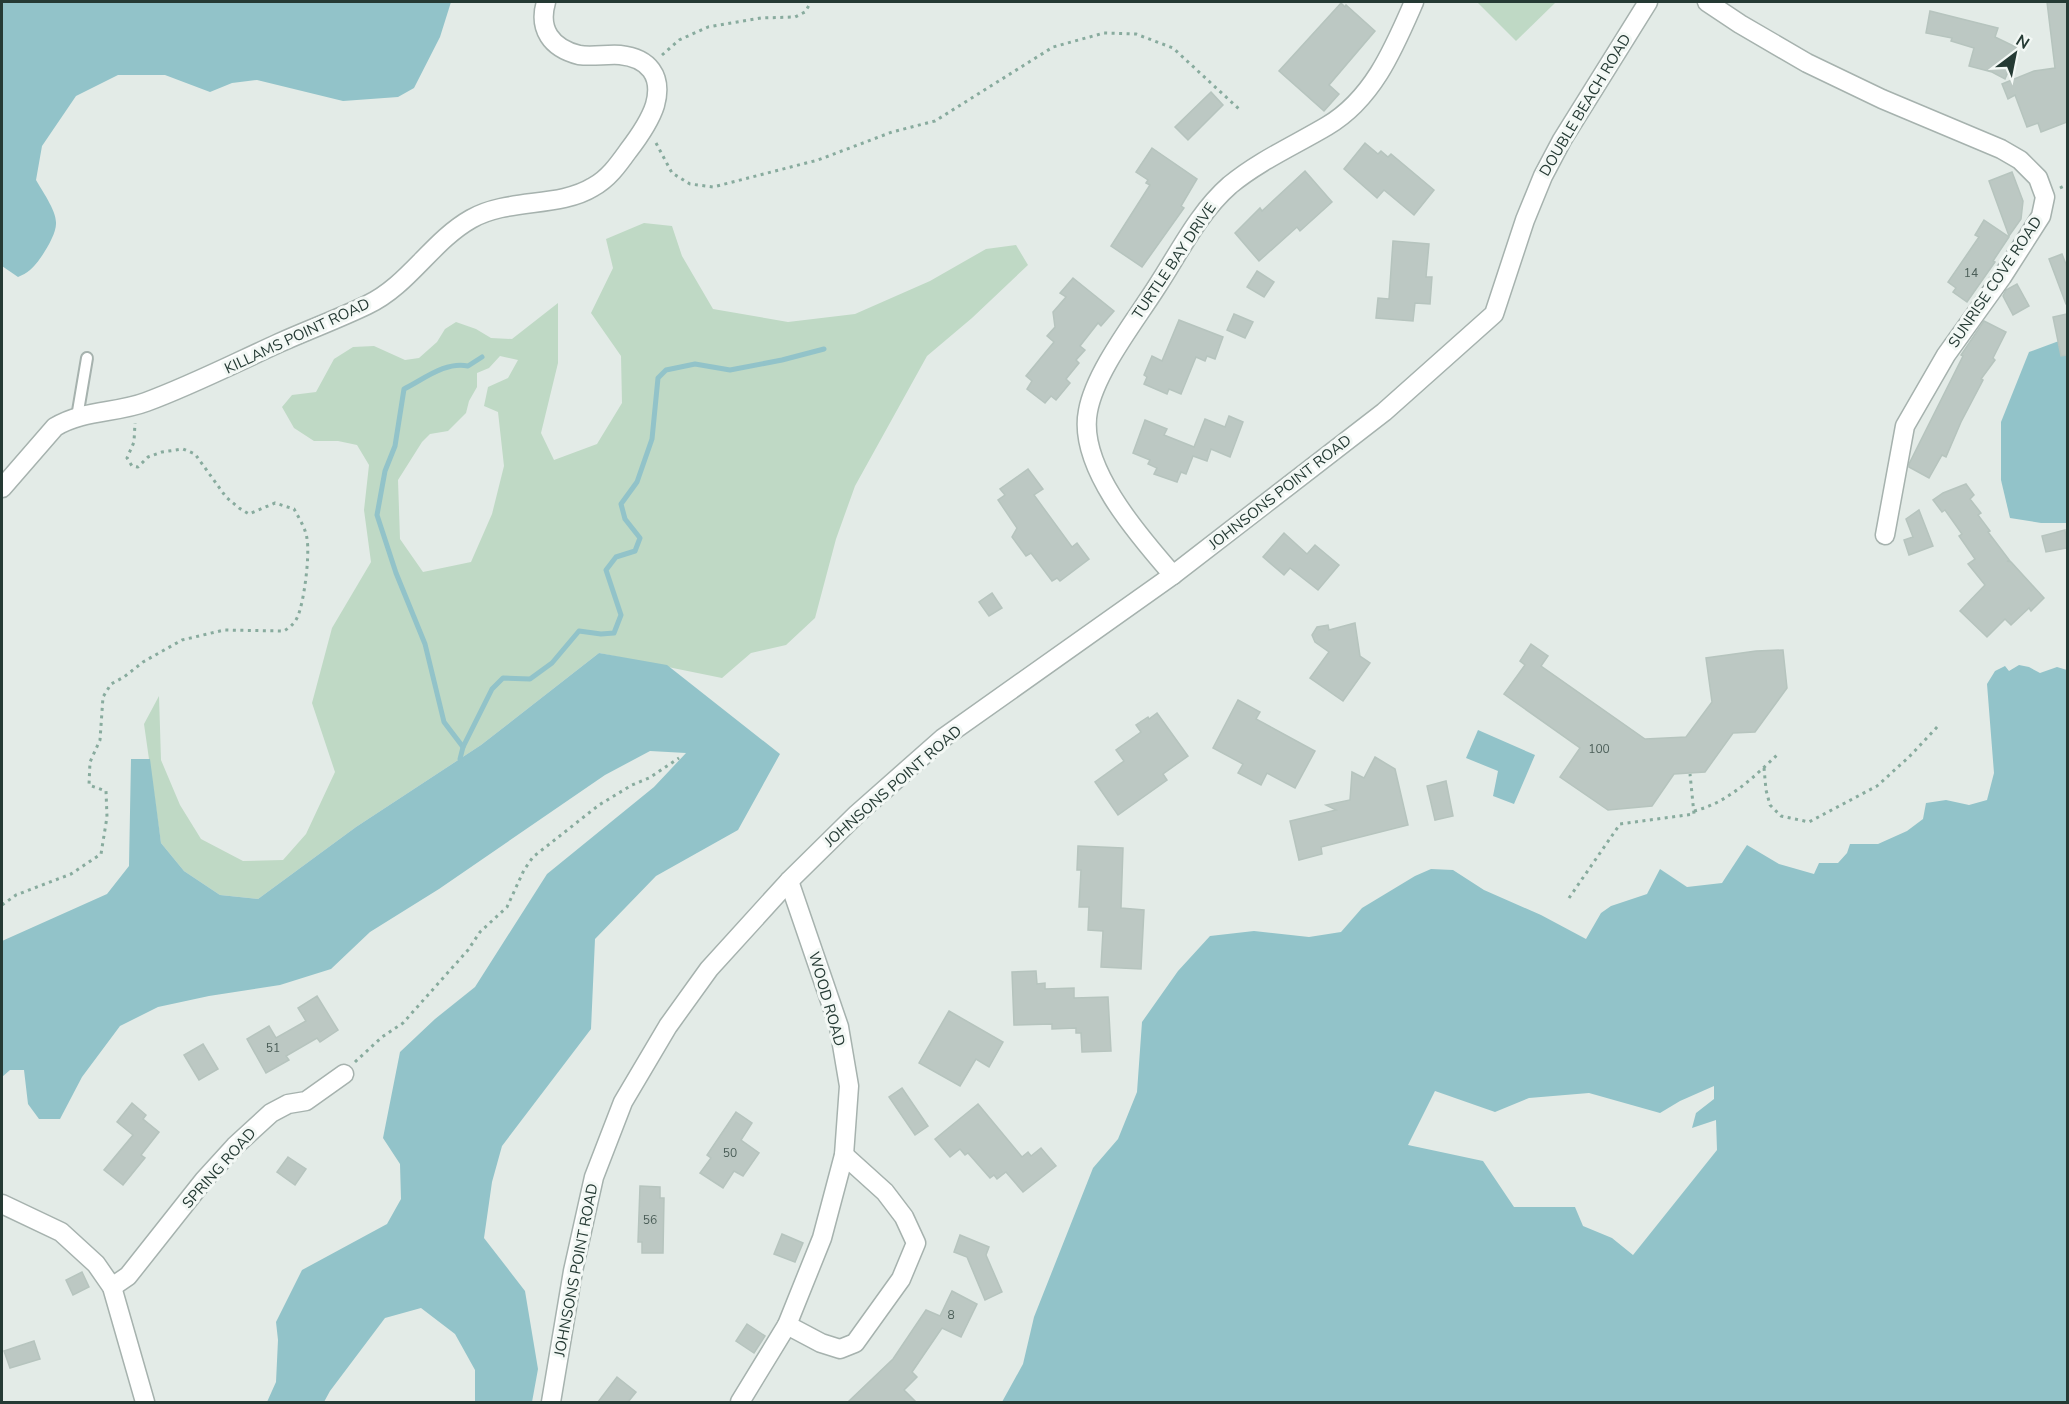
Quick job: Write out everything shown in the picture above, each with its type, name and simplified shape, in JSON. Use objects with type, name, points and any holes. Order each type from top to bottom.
[{"type":"street","points":[[546,2],[542,14],[547,35],[561,48],[580,55],[630,57],[650,67]]},
{"type":"street","name":"TURTLE BAY DRIVE","points":[[1173,575],[1117,506],[1096,466],[1086,434],[1088,410],[1094,391],[1138,313],[1213,201],[1233,183],[1329,126],[1346,113],[1368,91],[1382,68],[1414,2]]},
{"type":"street","name":"DOUBLE BEACH ROAD","points":[[1494,314],[1525,220],[1543,176],[1562,140],[1648,2]]},
{"type":"street","name":"SUNRISE COVE ROAD","points":[[1707,2],[1807,63],[1882,99],[2001,149],[2020,160],[2038,178],[2045,197],[2041,216],[1946,355],[1905,426],[1885,535]]},
{"type":"street","name":"KILLAMS POINT ROAD","points":[[2,488],[55,427],[77,417],[136,406],[211,376],[369,304],[396,286],[462,226],[488,210],[567,196],[591,189],[603,181],[620,162],[654,108],[658,93],[657,81],[650,67]]},
{"type":"street","name":"JOHNSONS POINT ROAD","points":[[551,1402],[573,1271],[594,1177],[623,1102],[668,1026],[710,969],[789,881],[857,814],[943,738],[1173,575],[1384,412],[1494,314]]},
{"type":"street","name":"WOOD ROAD","points":[[740,1402],[787,1325],[822,1238],[844,1155],[849,1086],[839,1027],[789,881]]},
{"type":"street","name":"SPRING ROAD","points":[[112,1287],[128,1276],[204,1180],[235,1146],[271,1113],[288,1104],[306,1101],[344,1074]]},
{"type":"street","points":[[787,1325],[820,1343],[840,1349],[855,1343],[901,1279],[915,1243],[904,1217],[885,1192],[844,1155]]},
{"type":"street","points":[[2,1204],[61,1232],[96,1264],[112,1287],[145,1402]]},
{"type":"lane","points":[[77,417],[87,358]]},
{"type":"path","points":[[650,67],[679,40],[708,27],[762,18],[795,17],[805,12],[811,2]]},
{"type":"path","points":[[646,122],[672,173],[690,184],[713,187],[818,160],[892,132],[935,121],[1053,47],[1104,33],[1137,34],[1173,48],[1239,109]]},
{"type":"path","points":[[2,905],[16,895],[71,874],[101,854],[107,817],[106,791],[89,785],[90,762],[100,740],[103,697],[111,684],[124,677],[142,662],[182,640],[224,630],[284,631],[291,627],[297,618],[306,574],[308,539],[294,509],[275,502],[249,514],[226,497],[195,454],[183,449],[148,457],[138,467],[132,465],[126,458],[134,442],[136,406]]},
{"type":"path","points":[[1764,768],[1770,805],[1781,816],[1809,822],[1877,786],[1939,725]]},
{"type":"path","points":[[1569,898],[1620,824],[1694,814],[1694,811],[1722,800],[1753,778],[1777,755]]},
{"type":"path","points":[[344,1074],[381,1037],[403,1023],[468,950],[480,932],[507,907],[524,870],[533,857],[599,805],[632,785],[649,778],[679,758]]},
{"type":"path","points":[[1690,774],[1694,811]]},
{"type":"green space","points":[[1477,2],[1556,2],[1516,41]]},
{"type":"green space","points":[[644,223],[672,226],[682,256],[713,309],[788,322],[855,314],[930,281],[986,249],[1016,245],[1028,265],[972,318],[927,356],[855,486],[836,539],[815,618],[786,645],[751,653],[722,678],[599,653],[481,745],[356,827],[258,899],[220,895],[184,871],[161,843],[144,724],[159,696],[161,760],[180,805],[201,839],[243,861],[283,860],[306,834],[335,772],[312,703],[332,628],[371,562],[364,510],[369,465],[357,445],[338,441],[314,441],[294,428],[282,407],[292,395],[316,392],[334,359],[353,347],[374,346],[405,360],[419,358],[437,342],[445,329],[456,322],[476,329],[491,338],[512,339],[558,303],[558,363],[541,433],[554,460],[597,444],[622,403],[621,356],[591,313],[613,268],[606,239]],"holes":[[[500,356],[518,360],[508,378],[488,387],[484,406],[498,412],[504,466],[492,514],[471,562],[423,572],[400,539],[398,480],[422,442],[430,434],[448,431],[466,413],[469,401],[477,387],[477,373],[489,368]]]},
{"type":"water","points":[[2,2],[451,2],[440,37],[414,88],[398,97],[343,101],[257,80],[232,83],[210,92],[165,75],[118,75],[76,96],[42,146],[36,180],[54,213],[55,229],[38,262],[18,277],[2,266]]},
{"type":"water","points":[[2067,338],[2067,523],[2041,523],[2010,518],[2001,480],[2001,422],[2029,352]]},
{"type":"water","points":[[599,653],[667,665],[780,754],[738,830],[656,876],[595,939],[591,1029],[502,1146],[492,1182],[484,1238],[525,1291],[538,1369],[532,1402],[475,1402],[475,1370],[455,1334],[421,1308],[385,1318],[324,1402],[267,1402],[276,1382],[278,1340],[276,1322],[302,1270],[387,1224],[401,1199],[400,1164],[383,1138],[400,1052],[435,1019],[475,987],[547,874],[654,787],[686,753],[650,751],[605,775],[439,889],[370,932],[331,969],[280,985],[158,1007],[120,1026],[82,1077],[60,1119],[39,1119],[28,1104],[24,1070],[10,1070],[2,1077],[2,941],[107,894],[129,866],[131,759],[150,759],[161,843],[184,871],[220,895],[258,899],[356,827],[481,745]]},
{"type":"water","points":[[2019,665],[2040,673],[2057,667],[2067,670],[2067,1402],[1002,1402],[1023,1364],[1034,1317],[1093,1168],[1118,1139],[1137,1092],[1142,1022],[1178,971],[1210,936],[1254,931],[1309,937],[1341,932],[1362,908],[1431,869],[1453,870],[1484,890],[1541,915],[1586,939],[1601,913],[1611,906],[1647,894],[1660,869],[1687,887],[1722,883],[1747,845],[1779,864],[1814,874],[1819,863],[1838,863],[1847,853],[1850,844],[1878,844],[1907,831],[1923,819],[1926,803],[1946,800],[1969,805],[1987,800],[1994,773],[1987,684],[1995,671],[2005,666],[2009,671]],"holes":[[[1714,1086],[1714,1099],[1696,1113],[1692,1128],[1716,1120],[1717,1150],[1633,1255],[1612,1238],[1583,1226],[1575,1207],[1514,1207],[1483,1161],[1408,1145],[1435,1091],[1495,1112],[1529,1098],[1589,1093],[1660,1113]]]},
{"type":"water","points":[[1478,730],[1535,755],[1514,804],[1493,796],[1498,771],[1466,758]]},
{"type":"building","points":[[2047,2],[2067,2],[2067,122],[2041,132],[2038,123],[2027,127],[2015,95],[2008,99],[2002,84],[2034,71],[2055,68]]},
{"type":"building","points":[[1341,3],[1375,31],[1329,85],[1339,94],[1324,111],[1279,71]]},
{"type":"building","points":[[1930,11],[1998,28],[1995,37],[2018,48],[2005,79],[1992,72],[1969,66],[1974,48],[1951,41],[1952,38],[1926,33]]},
{"type":"building","points":[[1211,92],[1223,105],[1188,140],[1175,127]]},
{"type":"building","points":[[1365,143],[1378,154],[1381,151],[1388,157],[1391,154],[1434,190],[1414,215],[1384,190],[1377,198],[1344,169]]},
{"type":"building","points":[[1152,148],[1197,179],[1181,206],[1184,208],[1142,267],[1111,246],[1150,185],[1146,183],[1148,180],[1136,172]]},
{"type":"building","points":[[1305,171],[1332,202],[1300,231],[1297,227],[1259,261],[1235,233],[1260,208],[1262,211]]},
{"type":"building","points":[[2012,172],[2023,201],[2021,219],[2009,236],[1989,181]]},
{"type":"building","points":[[1984,220],[2009,237],[1993,261],[1995,262],[1967,302],[1953,292],[1956,288],[1948,282],[1979,237],[1975,235]]},
{"type":"building","points":[[1393,241],[1429,244],[1426,277],[1432,277],[1430,304],[1415,303],[1413,321],[1376,318],[1378,298],[1389,299]]},
{"type":"building","points":[[2062,254],[2067,267],[2067,304],[2049,259]]},
{"type":"building","points":[[1257,271],[1274,282],[1264,297],[1247,287]]},
{"type":"building","points":[[1073,278],[1114,311],[1101,326],[1098,323],[1080,346],[1085,350],[1076,360],[1079,363],[1066,379],[1070,383],[1056,400],[1051,396],[1045,403],[1027,389],[1032,381],[1026,376],[1054,342],[1047,336],[1055,327],[1053,312],[1066,297],[1060,293]]},
{"type":"building","points":[[2017,284],[2029,306],[2013,315],[2003,296],[2006,290]]},
{"type":"building","points":[[1234,314],[1253,322],[1245,338],[1227,330]]},
{"type":"building","points":[[2067,314],[2067,355],[2061,356],[2053,317]]},
{"type":"building","points":[[1179,320],[1223,337],[1215,359],[1207,356],[1205,361],[1196,357],[1181,394],[1169,389],[1167,394],[1144,384],[1147,377],[1144,375],[1152,356],[1162,361]]},
{"type":"building","points":[[1984,321],[2006,332],[1993,358],[1995,360],[1981,379],[1983,380],[1946,457],[1942,455],[1929,478],[1909,467],[1909,464],[1963,356],[1961,355]]},
{"type":"building","points":[[1229,416],[1243,422],[1230,457],[1211,449],[1207,461],[1193,456],[1186,474],[1181,472],[1177,482],[1154,474],[1157,468],[1148,464],[1150,460],[1133,453],[1145,420],[1167,429],[1164,435],[1194,447],[1205,419],[1225,427]]},
{"type":"building","points":[[1028,469],[1043,489],[1034,495],[1072,547],[1077,543],[1089,559],[1060,581],[1057,578],[1052,581],[1031,553],[1026,556],[1012,537],[1017,528],[998,500],[1005,495],[1000,489]]},
{"type":"building","points":[[1966,484],[1974,495],[1970,499],[1981,513],[1978,515],[2010,561],[2007,561],[2011,562],[2044,598],[2031,611],[2029,608],[2011,625],[2005,619],[1987,637],[1960,611],[1985,585],[1968,564],[1975,559],[1959,536],[1962,534],[1945,510],[1942,512],[1933,500],[1943,493]]},
{"type":"building","points":[[1919,510],[1933,546],[1909,555],[1904,540],[1913,537],[1906,519]]},
{"type":"building","points":[[2065,530],[2067,548],[2046,552],[2042,536]]},
{"type":"building","points":[[1284,533],[1307,554],[1315,545],[1339,565],[1318,590],[1290,568],[1284,575],[1263,557]]},
{"type":"building","points":[[992,593],[1002,608],[989,616],[979,602]]},
{"type":"building","points":[[1355,623],[1360,656],[1370,663],[1343,701],[1310,678],[1329,652],[1315,642],[1312,635],[1317,627],[1328,625],[1329,630]]},
{"type":"building","points":[[1531,644],[1548,656],[1541,666],[1645,739],[1686,737],[1712,702],[1706,658],[1783,650],[1787,688],[1755,732],[1733,733],[1705,772],[1674,774],[1652,806],[1608,810],[1560,777],[1580,748],[1504,694],[1525,665],[1520,661]]},
{"type":"building","points":[[1238,700],[1260,712],[1256,719],[1315,751],[1295,788],[1267,773],[1261,785],[1238,773],[1243,764],[1213,748]]},
{"type":"building","points":[[1157,713],[1188,756],[1163,774],[1167,780],[1118,815],[1095,782],[1124,761],[1116,750],[1141,732],[1136,725]]},
{"type":"building","points":[[1375,757],[1395,769],[1408,825],[1321,847],[1322,854],[1299,860],[1290,821],[1336,810],[1326,805],[1350,800],[1352,772],[1364,778]]},
{"type":"building","points":[[1446,781],[1453,816],[1435,820],[1427,786]]},
{"type":"building","points":[[1078,846],[1123,848],[1121,908],[1144,910],[1141,969],[1101,967],[1103,931],[1088,930],[1089,907],[1079,907],[1081,870],[1077,870]]},
{"type":"building","points":[[1036,971],[1037,984],[1045,983],[1045,989],[1074,988],[1074,998],[1108,997],[1111,1051],[1082,1052],[1081,1033],[1076,1033],[1076,1028],[1052,1029],[1052,1024],[1014,1025],[1012,972]]},
{"type":"building","points":[[317,996],[338,1030],[320,1042],[317,1038],[286,1056],[289,1060],[266,1073],[247,1039],[269,1026],[276,1038],[306,1021],[298,1008]]},
{"type":"building","points":[[949,1011],[1003,1042],[989,1067],[976,1059],[960,1086],[919,1063]]},
{"type":"building","points":[[203,1044],[218,1069],[199,1080],[184,1055]]},
{"type":"building","points":[[902,1088],[928,1126],[915,1135],[889,1097]]},
{"type":"building","points":[[132,1103],[146,1115],[143,1119],[159,1132],[141,1155],[145,1158],[123,1185],[104,1170],[133,1135],[117,1122]]},
{"type":"building","points":[[978,1104],[1022,1157],[1028,1152],[1031,1156],[1041,1148],[1056,1166],[1023,1192],[1006,1172],[997,1179],[994,1175],[990,1178],[968,1153],[965,1155],[960,1149],[950,1157],[935,1139]]},
{"type":"building","points":[[736,1112],[752,1123],[741,1140],[759,1153],[743,1176],[734,1171],[723,1188],[700,1173],[711,1158],[707,1155]]},
{"type":"building","points":[[288,1157],[306,1169],[295,1185],[277,1172]]},
{"type":"building","points":[[640,1186],[660,1187],[660,1198],[664,1198],[663,1253],[642,1253],[642,1242],[638,1242]]},
{"type":"building","points":[[782,1234],[803,1243],[795,1262],[774,1254]]},
{"type":"building","points":[[960,1235],[989,1247],[986,1255],[1002,1292],[985,1300],[967,1257],[954,1252]]},
{"type":"building","points":[[82,1272],[89,1287],[73,1295],[66,1280]]},
{"type":"building","points":[[952,1291],[977,1304],[961,1337],[942,1328],[912,1372],[917,1377],[904,1390],[916,1402],[848,1402],[893,1359],[926,1310],[940,1316]]},
{"type":"building","points":[[747,1324],[765,1336],[754,1353],[736,1341]]},
{"type":"building","points":[[34,1341],[40,1359],[10,1368],[4,1351]]},
{"type":"building","points":[[617,1377],[636,1392],[628,1402],[598,1402]]},
{"type":"waterway","points":[[460,759],[463,747],[492,689],[503,678],[530,679],[552,663],[579,631],[614,633],[621,615],[606,570],[616,557],[635,551],[640,538],[625,519],[621,504],[637,482],[652,439],[658,378],[666,370],[695,364],[730,370],[824,349]]},
{"type":"waterway","points":[[463,747],[444,722],[425,644],[396,573],[377,515],[385,471],[395,446],[404,389],[443,368],[468,366],[482,357]]}]
